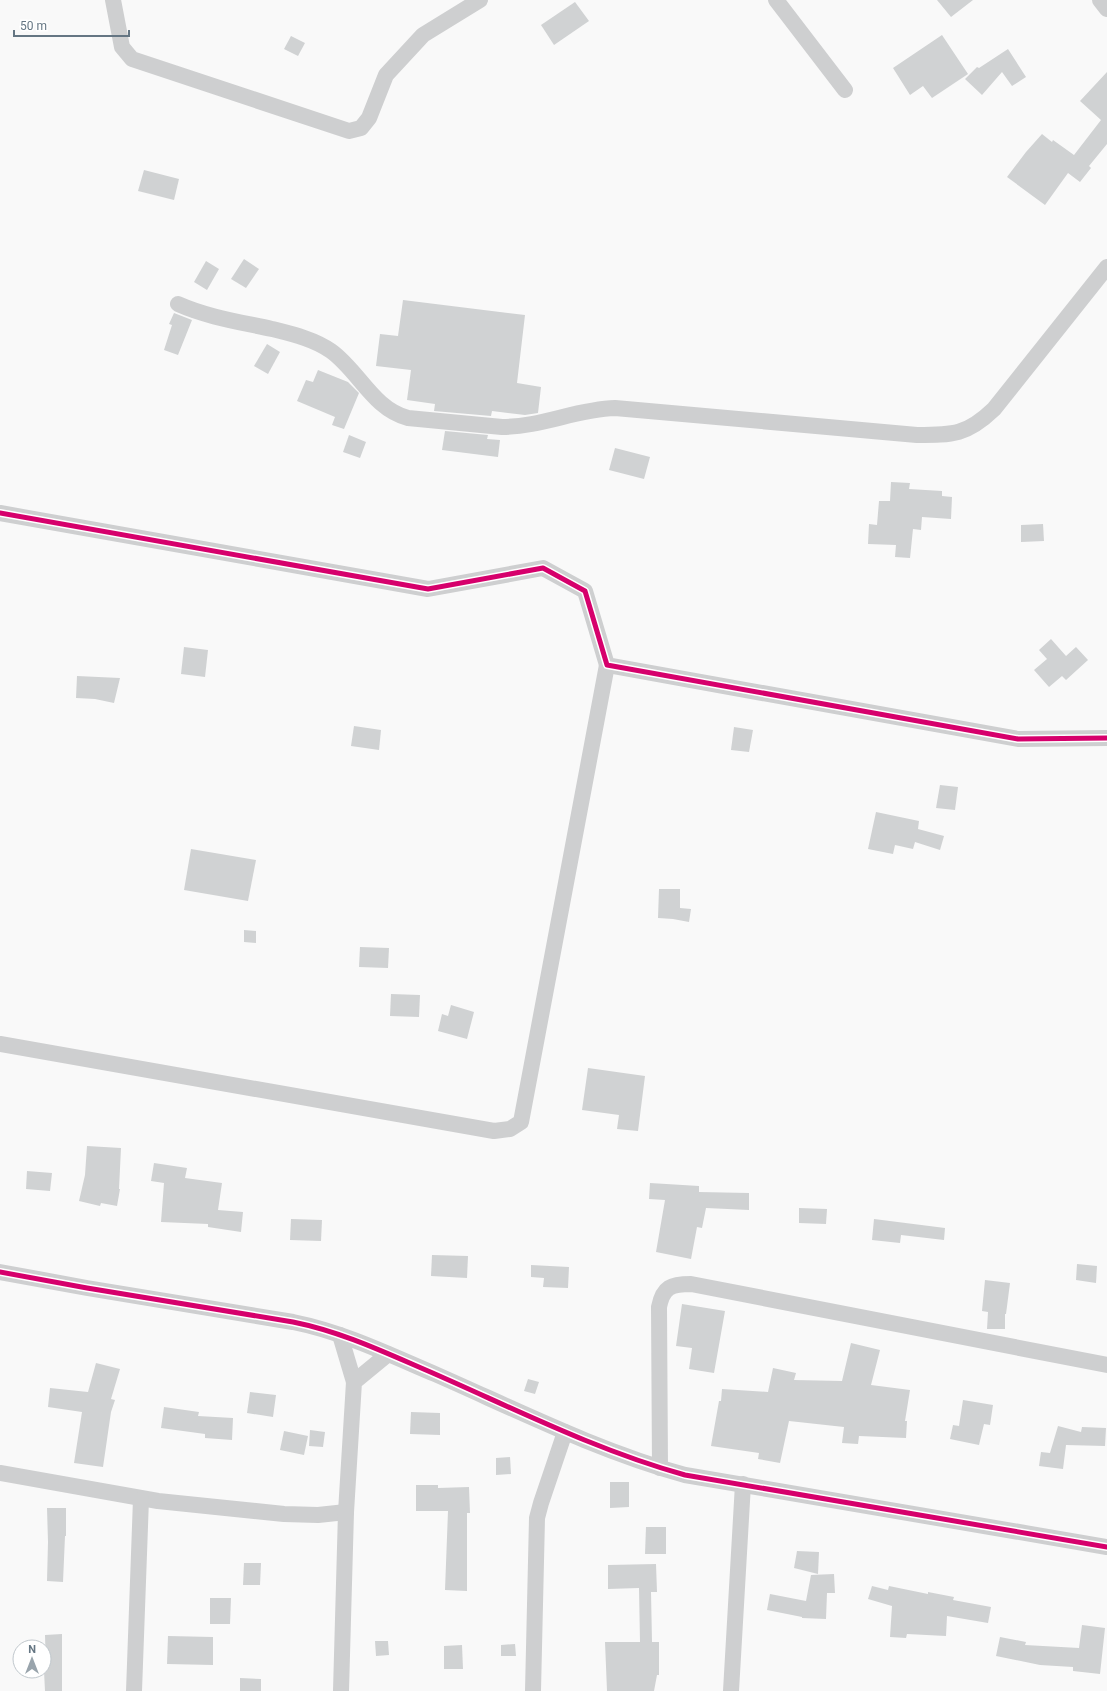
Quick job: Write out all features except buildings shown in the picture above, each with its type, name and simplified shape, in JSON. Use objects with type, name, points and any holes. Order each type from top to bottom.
[{"type":"street","points":[[113,0],[122,47],[132,59],[349,131],[361,128],[369,118],[386,75],[423,36],[480,0]]},
{"type":"street","points":[[776,0],[845,90]]},
{"type":"street","points":[[1100,0],[1107,9]]},
{"type":"street","points":[[178,304],[201,313],[295,335],[314,342],[330,350],[343,361],[386,408],[397,415],[408,418],[515,427],[592,410],[615,408],[917,435],[935,435],[963,432],[983,420],[994,409],[1107,267]]},
{"type":"street","points":[[0,513],[428,589],[543,568],[585,591],[607,665],[521,1122],[510,1129],[494,1131],[0,1044]]},
{"type":"street","points":[[607,665],[1018,739],[1107,738]]},
{"type":"street","points":[[0,1272],[79,1287],[293,1322],[340,1335],[388,1354],[565,1432],[660,1468],[697,1477],[1107,1547]]},
{"type":"street","points":[[660,1468],[659,1307],[662,1296],[667,1288],[678,1284],[690,1284],[1107,1365]]},
{"type":"street","points":[[340,1335],[354,1382],[346,1512],[341,1691]]},
{"type":"street","points":[[354,1382],[388,1354]]},
{"type":"street","points":[[533,1691],[537,1518],[540,1503],[565,1432]]},
{"type":"street","points":[[0,1473],[141,1499],[284,1514],[318,1515],[346,1512]]},
{"type":"street","points":[[731,1691],[742,1484]]},
{"type":"street","points":[[134,1691],[141,1499]]},
{"type":"cycle path","points":[[0,513],[428,589],[543,568],[585,591],[607,665],[1018,739],[1107,738]]},
{"type":"cycle path","points":[[0,1272],[312,1326],[383,1351],[589,1442],[685,1475],[1107,1547]]}]
